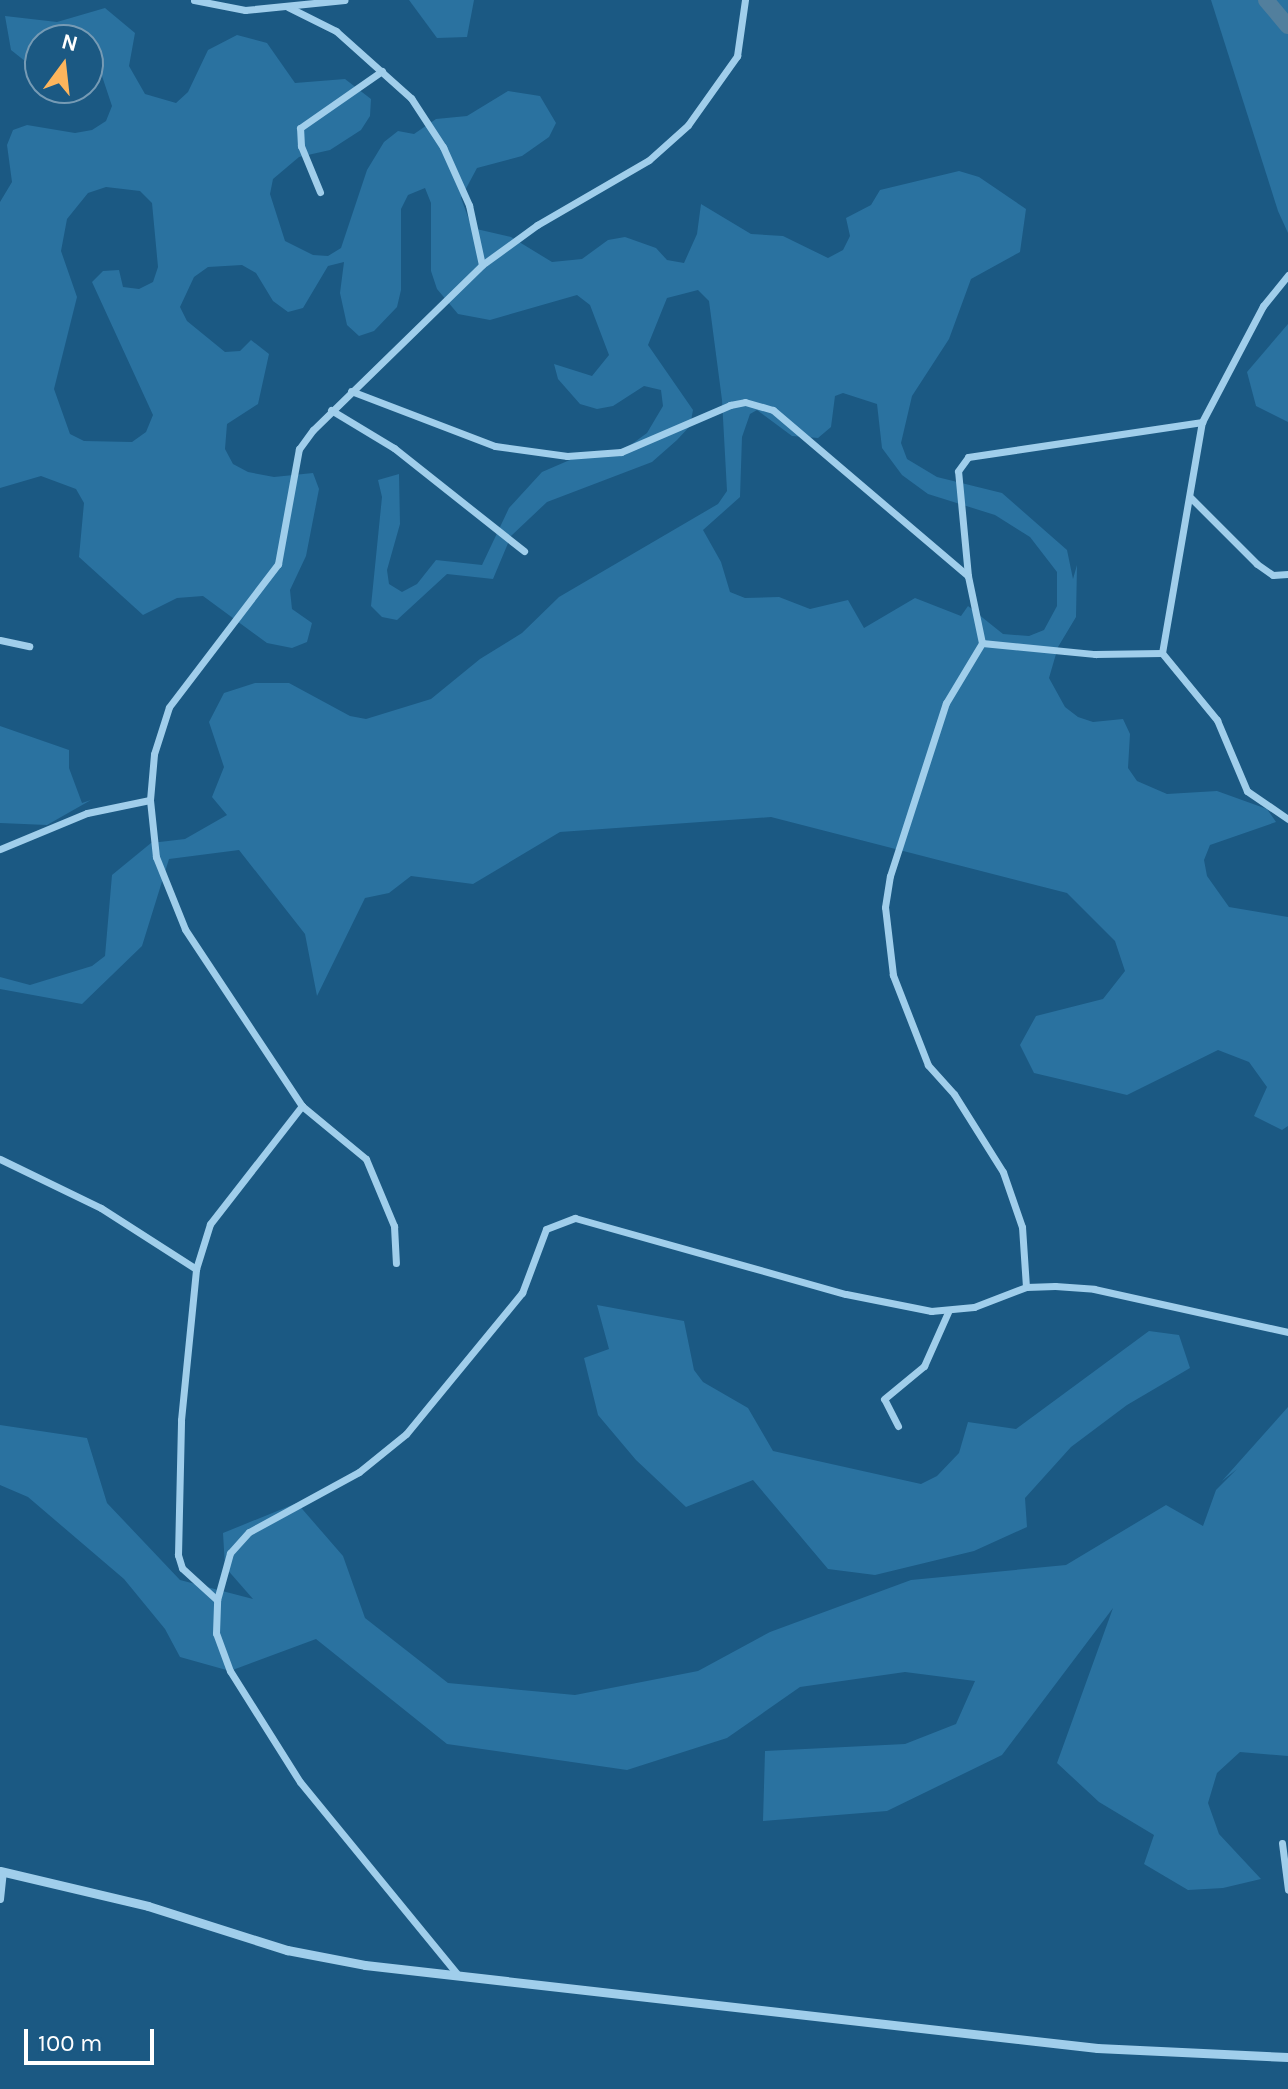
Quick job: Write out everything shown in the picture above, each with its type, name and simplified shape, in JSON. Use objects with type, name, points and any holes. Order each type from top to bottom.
[{"type":"street","points":[[194,0],[245,10],[344,0]]},
{"type":"street","points":[[396,1263],[394,1226],[366,1159],[302,1106],[185,929],[156,857],[150,800],[154,754],[169,707],[278,564],[299,449],[331,410],[482,265],[504,248],[649,160],[688,125],[737,56],[745,0]]},
{"type":"street","points":[[288,7],[336,31],[411,98],[443,147],[481,244],[482,265]]},
{"type":"street","points":[[320,192],[301,146],[300,128],[382,71]]},
{"type":"street","points":[[481,244],[504,248]]},
{"type":"street","points":[[1288,275],[1263,306],[1202,422],[1162,653],[1217,720],[1247,791],[1288,819]]},
{"type":"street","points":[[351,391],[495,446],[567,456],[621,452],[730,405],[752,403],[773,410],[968,576]]},
{"type":"street","points":[[331,410],[394,448],[524,551]]},
{"type":"street","points":[[1026,1287],[1025,1248],[1014,1199],[1003,1172],[915,1037],[893,975],[886,934],[890,876],[920,777],[946,703],[982,643],[968,576],[958,471],[968,457],[1202,422]]},
{"type":"street","points":[[1191,498],[1257,564],[1273,575],[1288,574]]},
{"type":"street","points":[[0,640],[29,646]]},
{"type":"street","points":[[982,643],[1095,654],[1162,653]]},
{"type":"street","points":[[0,849],[87,813],[150,800]]},
{"type":"street","points":[[217,1600],[182,1568],[178,1555],[181,1420],[196,1269],[210,1224],[302,1106]]},
{"type":"street","points":[[0,1159],[101,1208],[196,1269]]},
{"type":"street","points":[[458,1975],[300,1782],[230,1671],[216,1633],[217,1600],[230,1553],[249,1532],[359,1472],[406,1434],[522,1293],[546,1229],[559,1220],[575,1218],[846,1294],[948,1312],[1026,1287],[1094,1289],[1288,1332]]},
{"type":"street","points":[[898,1426],[884,1399],[924,1366],[948,1312]]},
{"type":"street","points":[[1282,1843],[1288,1890]]},
{"type":"street","points":[[0,1899],[1,1871],[148,1906],[287,1950],[458,1975],[1097,2048],[1288,2057]]},
{"type":"shaded area","points":[[409,0],[474,0],[467,37],[437,38]]},
{"type":"shaded area","points":[[1211,0],[1288,0],[1288,233],[1278,211]]},
{"type":"shaded area","points":[[105,8],[135,33],[129,66],[145,94],[176,103],[188,92],[208,50],[237,35],[267,43],[295,83],[345,79],[371,99],[370,116],[361,130],[330,150],[299,157],[273,179],[270,194],[285,241],[313,255],[328,256],[341,248],[367,170],[384,142],[398,131],[414,134],[436,119],[467,116],[508,91],[540,96],[556,123],[549,137],[522,156],[477,168],[461,198],[472,228],[511,237],[552,262],[582,259],[608,240],[625,237],[656,248],[667,260],[684,263],[697,234],[701,204],[751,234],[783,236],[828,258],[843,250],[850,236],[846,218],[871,205],[880,190],[959,171],[979,177],[1026,209],[1020,252],[971,279],[949,339],[912,396],[901,443],[907,459],[937,477],[1002,493],[1067,550],[1073,579],[1077,565],[1076,617],[1058,647],[1049,678],[1065,707],[1078,717],[1093,722],[1123,719],[1130,734],[1128,768],[1137,781],[1167,794],[1217,791],[1267,809],[1276,822],[1210,845],[1204,860],[1207,876],[1229,907],[1288,917],[1288,1126],[1282,1130],[1254,1116],[1267,1087],[1249,1062],[1218,1050],[1127,1095],[1034,1073],[1020,1045],[1036,1016],[1103,999],[1125,971],[1115,941],[1067,893],[771,817],[560,832],[473,884],[411,876],[389,893],[365,898],[317,996],[305,934],[239,850],[169,859],[142,946],[82,1004],[0,989],[0,977],[30,985],[92,966],[105,956],[112,875],[151,843],[185,839],[227,815],[212,797],[224,767],[209,722],[224,693],[255,683],[289,683],[350,716],[366,719],[431,699],[480,659],[522,633],[559,597],[718,504],[727,491],[722,400],[709,301],[698,290],[667,298],[648,345],[693,410],[690,426],[677,440],[652,462],[547,502],[511,536],[493,579],[447,574],[397,620],[382,617],[371,606],[382,497],[378,480],[399,474],[400,524],[387,570],[389,584],[402,592],[417,584],[436,560],[482,565],[509,508],[542,472],[579,456],[621,452],[647,433],[663,406],[661,390],[644,386],[613,406],[597,409],[580,404],[558,379],[554,364],[592,376],[609,355],[590,305],[577,295],[490,320],[458,314],[437,289],[431,271],[431,203],[425,188],[408,195],[401,209],[401,290],[397,307],[374,331],[359,336],[347,325],[340,293],[344,262],[328,266],[303,308],[288,312],[273,301],[256,273],[242,265],[208,267],[194,277],[180,307],[187,321],[225,352],[240,351],[251,340],[269,354],[258,404],[227,424],[225,449],[233,464],[248,472],[274,477],[313,473],[319,489],[306,556],[290,590],[292,609],[312,623],[307,642],[292,648],[267,643],[203,596],[177,598],[143,615],[79,557],[84,503],[76,489],[41,476],[0,488],[0,202],[12,182],[7,145],[13,130],[27,125],[75,133],[92,130],[106,121],[112,106],[104,82],[104,24],[24,24],[24,60],[11,50],[5,16],[57,22]],"holes":[[[106,187],[140,191],[152,203],[158,267],[153,282],[139,289],[123,287],[119,270],[103,271],[92,282],[153,415],[146,432],[132,442],[84,441],[70,434],[54,389],[77,297],[61,251],[67,219],[88,193]],[[843,393],[877,404],[882,448],[902,475],[928,494],[995,515],[1030,537],[1057,572],[1057,606],[1044,630],[1029,636],[1003,634],[968,606],[961,616],[915,598],[864,628],[848,600],[810,609],[779,597],[745,598],[730,592],[721,562],[703,530],[740,497],[742,437],[750,414],[757,410],[792,436],[818,438],[831,427],[835,396]]]},
{"type":"shaded area","points":[[1288,324],[1288,422],[1256,406],[1247,372]]},
{"type":"shaded area","points":[[0,726],[69,750],[69,768],[82,803],[91,800],[47,825],[0,823]]},
{"type":"shaded area","points":[[597,1305],[684,1321],[694,1370],[703,1382],[748,1408],[773,1451],[921,1484],[937,1476],[959,1453],[968,1422],[1016,1429],[1149,1331],[1179,1335],[1190,1368],[1127,1405],[1071,1447],[1025,1498],[1027,1527],[974,1551],[875,1575],[828,1569],[753,1480],[686,1507],[636,1460],[598,1415],[584,1358],[609,1349]]},
{"type":"shaded area","points":[[1288,1407],[1288,1756],[1240,1752],[1217,1773],[1208,1803],[1219,1834],[1261,1879],[1223,1888],[1188,1890],[1144,1864],[1154,1835],[1099,1802],[1057,1763],[1113,1608],[1002,1755],[887,1811],[763,1821],[765,1751],[905,1744],[956,1724],[975,1681],[905,1672],[800,1687],[727,1738],[627,1770],[447,1744],[316,1639],[230,1671],[180,1657],[165,1629],[124,1579],[28,1497],[0,1485],[0,1425],[87,1438],[107,1503],[180,1580],[253,1599],[225,1567],[223,1533],[297,1503],[343,1556],[365,1618],[448,1683],[575,1695],[698,1671],[770,1632],[911,1580],[1066,1565],[1166,1505],[1203,1526],[1216,1490],[1237,1469],[1222,1481]]},
{"type":"waterway","points":[[1266,0],[1288,26]]}]
